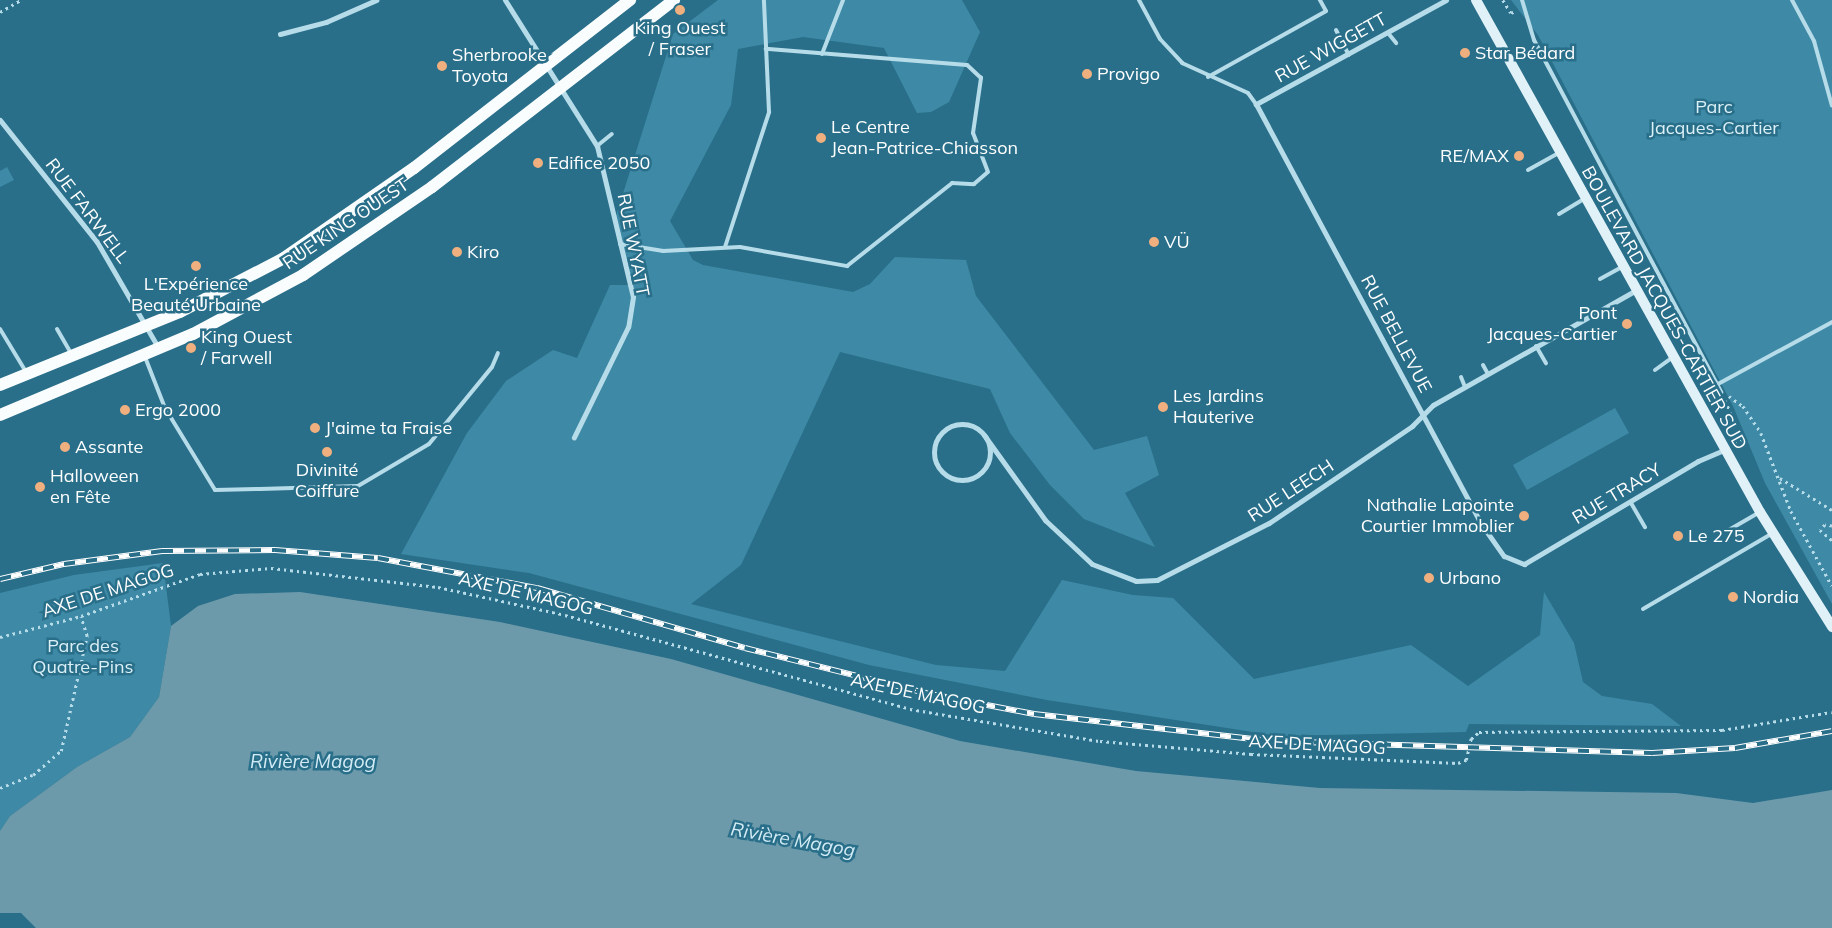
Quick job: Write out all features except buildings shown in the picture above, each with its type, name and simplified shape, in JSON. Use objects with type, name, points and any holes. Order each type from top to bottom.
[{"type":"main road","name":"RUE KING OUEST","points":[[0,385],[147,327],[236,284],[344,219],[630,0]]},
{"type":"main road","name":"RUE KING OUEST","points":[[0,415],[159,349],[266,296],[342,251],[674,0]]},
{"type":"main road","name":"BOULEVARD JACQUES-CARTIER SUD","points":[[1476,0],[1584,199],[1760,512],[1832,627]]},
{"type":"street","points":[[280,34],[326,22],[376,0]]},
{"type":"street","name":"RUE WYATT","points":[[505,0],[562,86],[597,146],[633,297],[631,314],[574,437]]},
{"type":"street","name":"RUE WIGGETT","points":[[1256,104],[1446,0]]},
{"type":"street","name":"RUE BELLEVUE","points":[[1256,104],[1497,548],[1512,562],[1524,564]]},
{"type":"street","name":"RUE FARWELL","points":[[0,120],[97,242],[159,349]]},
{"type":"street","name":"RUE LEECH","points":[[984,435],[990,453],[983,471],[966,480],[939,470],[935,442],[948,427],[968,424],[984,435],[1044,520],[1070,545],[1106,572],[1136,581],[1183,570],[1269,523],[1465,387],[1636,290]]},
{"type":"street","name":"RUE TRACY","points":[[1524,564],[1631,503],[1698,461],[1726,450]]},
{"type":"lane","points":[[725,247],[769,112],[764,0]]},
{"type":"lane","points":[[822,54],[843,0]]},
{"type":"lane","points":[[1139,0],[1166,45],[1188,67],[1248,93],[1256,104]]},
{"type":"lane","points":[[1208,77],[1326,11],[1320,0]]},
{"type":"lane","points":[[1522,0],[1534,40],[1721,392]]},
{"type":"lane","points":[[1792,0],[1814,41],[1832,106]]},
{"type":"lane","points":[[1336,30],[1348,55]]},
{"type":"lane","points":[[1388,33],[1396,43]]},
{"type":"lane","points":[[620,244],[663,251],[725,247],[847,266],[952,183],[974,184],[988,172],[973,133],[982,90],[977,71],[951,63],[766,50]]},
{"type":"lane","points":[[597,146],[612,134]]},
{"type":"lane","points":[[1528,170],[1559,153]]},
{"type":"lane","points":[[1560,214],[1584,199]]},
{"type":"lane","points":[[1600,279],[1622,267]]},
{"type":"lane","points":[[1718,384],[1832,322]]},
{"type":"lane","points":[[0,329],[27,374]]},
{"type":"lane","points":[[58,329],[73,357]]},
{"type":"lane","points":[[1536,346],[1546,363]]},
{"type":"lane","points":[[145,355],[165,408],[216,490],[224,490],[358,486],[429,444],[492,367],[498,353]]},
{"type":"lane","points":[[1655,370],[1674,356]]},
{"type":"lane","points":[[1483,365],[1488,374]]},
{"type":"lane","points":[[1461,377],[1465,387]]},
{"type":"lane","points":[[1631,503],[1645,527]]},
{"type":"lane","points":[[1727,531],[1760,512]]},
{"type":"lane","points":[[1643,609],[1773,533]]},
{"type":"path","points":[[0,12],[21,0]]},
{"type":"path","points":[[1502,0],[1511,13]]},
{"type":"path","points":[[1721,392],[1743,440],[1726,450]]},
{"type":"path","points":[[1721,392],[1743,406],[1779,477],[1791,511],[1832,586]]},
{"type":"path","points":[[1779,477],[1832,510]]},
{"type":"path","points":[[1832,526],[1825,525],[1820,530],[1832,540]]},
{"type":"path","name":"AXE DE MAGOG","points":[[0,637],[81,616],[222,569],[358,575],[438,587],[565,615],[910,709],[1100,741],[1251,754],[1458,763],[1466,760],[1471,739],[1479,732],[1722,730],[1832,712]]},
{"type":"path","points":[[0,788],[33,775],[61,752],[87,636],[81,616]]},
{"type":"green space","points":[[718,0],[962,0],[980,32],[949,102],[931,112],[917,113],[884,48],[803,37],[738,49],[731,105],[670,221],[693,260],[703,265],[853,292],[870,284],[895,257],[966,260],[976,296],[1094,450],[1147,436],[1159,475],[1125,493],[1155,547],[1084,519],[1050,485],[1010,433],[990,389],[840,352],[741,565],[691,604],[936,665],[1005,671],[1062,580],[1133,595],[1173,598],[1254,679],[1411,645],[1468,686],[1540,635],[1544,592],[1574,643],[1583,682],[1602,696],[1652,704],[1681,726],[1469,724],[1466,732],[1278,736],[1047,700],[869,665],[529,573],[401,554],[467,433],[506,381],[553,350],[577,358],[610,285],[630,285],[615,219],[673,34]]},
{"type":"green space","name":"Parc Jacques-Cartier","points":[[1511,0],[1832,0],[1832,604],[1765,483],[1733,406],[1538,35]]},
{"type":"green space","points":[[7,167],[14,180],[0,187],[0,171]]},
{"type":"green space","points":[[1615,408],[1629,433],[1527,490],[1513,465]]},
{"type":"green space","name":"Parc des Quatre-Pins","points":[[163,563],[171,626],[159,697],[130,737],[77,767],[10,816],[0,831],[0,593],[74,575]]},
{"type":"water","name":"Rivière Magog","points":[[300,592],[500,622],[671,659],[960,741],[1136,771],[1320,788],[1676,793],[1753,803],[1832,790],[1832,928],[36,928],[21,913],[0,913],[0,831],[10,816],[77,767],[130,737],[159,697],[171,626],[198,606],[235,594]]},
{"type":"railway","points":[[0,579],[64,564],[162,551],[275,550],[378,558],[537,588],[745,648],[930,694],[1034,714],[1270,741],[1652,753],[1735,748],[1832,731]]},
{"type":"place","name":"King Ouest / Fraser","points":[[680,10]]},
{"type":"place","name":"Star Bédard","points":[[1465,53]]},
{"type":"place","name":"Sherbrooke Toyota","points":[[442,66]]},
{"type":"place","name":"Provigo","points":[[1087,74]]},
{"type":"place","name":"Le Centre Jean-Patrice-Chiasson","points":[[821,138]]},
{"type":"place","name":"RE/MAX","points":[[1519,156]]},
{"type":"place","name":"Edifice 2050","points":[[538,163]]},
{"type":"place","name":"VÜ","points":[[1154,242]]},
{"type":"place","name":"Kiro","points":[[457,252]]},
{"type":"place","name":"L'Expérience Beauté Urbaine","points":[[196,266]]},
{"type":"place","name":"Pont Jacques-Cartier","points":[[1627,324]]},
{"type":"place","name":"King Ouest / Farwell","points":[[191,348]]},
{"type":"place","name":"Les Jardins Hauterive","points":[[1163,407]]},
{"type":"place","name":"Ergo 2000","points":[[125,410]]},
{"type":"place","name":"J'aime ta Fraise","points":[[315,428]]},
{"type":"place","name":"Assante","points":[[65,447]]},
{"type":"place","name":"Divinité Coiffure","points":[[327,452]]},
{"type":"place","name":"Halloween en Fête","points":[[40,487]]},
{"type":"place","name":"Nathalie Lapointe Courtier Immoblier","points":[[1524,516]]},
{"type":"place","name":"Le 275","points":[[1678,536]]},
{"type":"place","name":"Urbano","points":[[1429,578]]},
{"type":"place","name":"Nordia","points":[[1733,597]]}]
